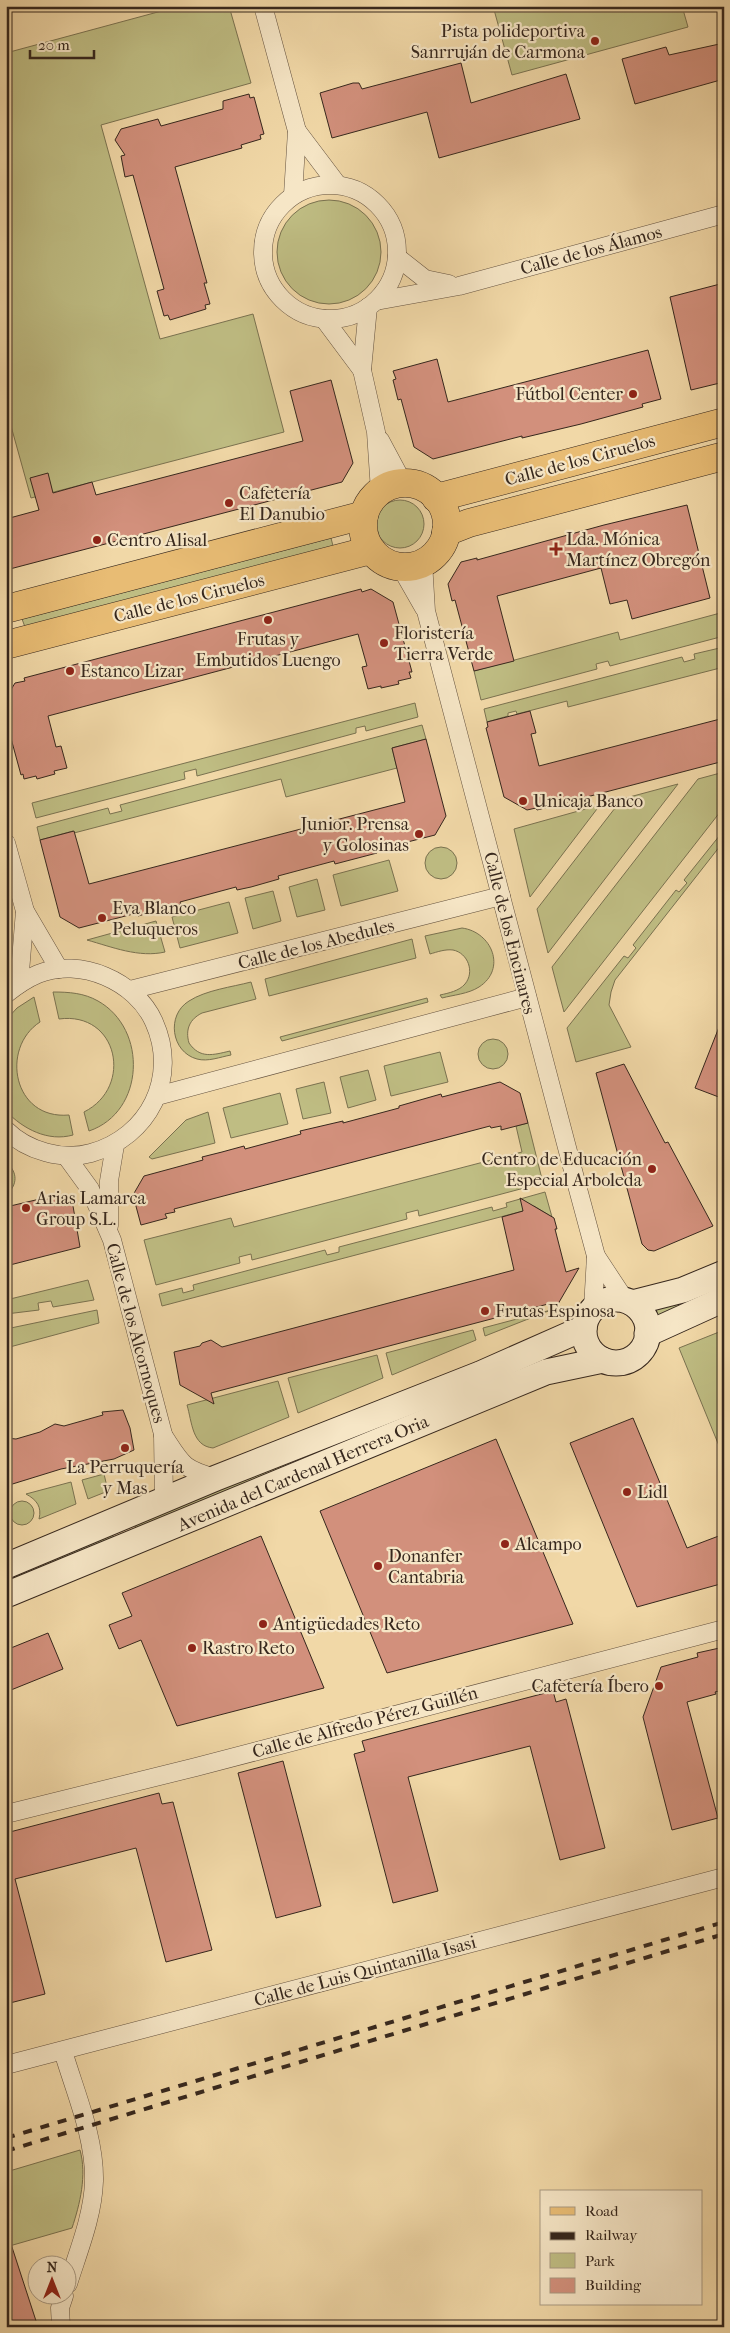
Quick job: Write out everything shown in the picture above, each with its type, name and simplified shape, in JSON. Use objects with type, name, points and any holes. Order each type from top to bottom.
[{"type":"main road","name":"Calle de los Ciruelos","points":[[436,498],[724,422]]},
{"type":"main road","name":"Calle de los Ciruelos","points":[[446,532],[469,523],[724,456]]},
{"type":"main road","points":[[418,485],[436,498],[445,515],[446,532],[437,551],[412,564],[380,558],[371,550],[363,529],[364,515],[371,500],[392,487],[418,485]]},
{"type":"main road","name":"Calle de los Ciruelos","points":[[6,609],[364,515]]},
{"type":"main road","name":"Calle de los Ciruelos","points":[[6,645],[371,550]]},
{"type":"main road","name":"Avenida del Cardenal Herrera Oria","points":[[6,1566],[216,1478],[480,1374],[588,1318],[602,1301],[614,1299],[628,1302],[683,1290],[724,1273]]},
{"type":"main road","points":[[628,1302],[644,1316],[648,1334],[724,1299]]},
{"type":"main road","points":[[588,1318],[585,1341],[592,1352],[602,1360]]},
{"type":"main road","name":"Avenida del Cardenal Herrera Oria","points":[[6,1595],[546,1372],[602,1360],[617,1362],[632,1358],[642,1348],[648,1334]]},
{"type":"street","points":[[263,6],[297,131],[293,195]]},
{"type":"street","points":[[297,131],[337,184]]},
{"type":"street","points":[[337,184],[360,191],[379,205],[393,226],[398,247],[396,268],[387,288],[372,304],[345,317],[324,319],[304,314],[277,294],[269,280],[264,264],[263,247],[266,230],[273,216],[293,195],[315,187],[337,184]]},
{"type":"street","name":"Calle de los Álamos","points":[[372,304],[459,286],[724,214]]},
{"type":"street","name":"Calle de los Álamos","points":[[397,256],[425,280],[459,286]]},
{"type":"street","points":[[372,304],[362,370],[376,432],[392,487]]},
{"type":"street","points":[[324,319],[362,370]]},
{"type":"street","points":[[376,432],[392,487]]},
{"type":"street","name":"Calle de los Encinares","points":[[412,564],[426,610],[526,997],[596,1256],[628,1302]]},
{"type":"street","points":[[6,843],[25,911],[59,969]]},
{"type":"street","name":"Calle de los Abedules","points":[[130,990],[501,896]]},
{"type":"street","points":[[13,989],[25,911]]},
{"type":"street","points":[[6,1130],[28,1146],[46,1153],[66,1156],[86,1154],[114,1145],[141,1123],[158,1096],[163,1077],[164,1058],[154,1020],[130,990],[114,980],[78,969],[59,969],[39,973],[13,989]]},
{"type":"street","points":[[158,1096],[526,997]]},
{"type":"street","name":"Calle de los Alcornoques","points":[[109,1231],[109,1181],[114,1145]]},
{"type":"street","name":"Calle de los Alcornoques","points":[[66,1156],[90,1190],[109,1231],[163,1434],[164,1501]]},
{"type":"street","name":"Calle de los Encinares","points":[[588,1318],[596,1256]]},
{"type":"street","name":"Calle de los Alcornoques","points":[[163,1434],[179,1460],[192,1472],[216,1478]]},
{"type":"street","name":"Calle de Alfredo Pérez Guillén","points":[[6,1814],[196,1767],[724,1629]]},
{"type":"street","name":"Calle de Luis Quintanilla Isasi","points":[[6,2065],[724,1877]]},
{"type":"street","points":[[63,2051],[91,2147],[94,2181],[89,2217],[77,2256]]},
{"type":"street","points":[[61,2306],[61,2327]]},
{"type":"green space","points":[[180,6],[229,6],[251,83],[101,125],[160,339],[253,314],[284,432],[31,498],[6,408],[6,53]]},
{"type":"green space","name":"Pista polideportiva Sanrruján de Carmona","points":[[493,6],[682,6],[688,27],[512,75]]},
{"type":"green space","points":[[329,200],[349,204],[358,209],[372,223],[377,232],[381,252],[377,272],[372,281],[358,295],[349,300],[329,304],[309,300],[300,295],[286,281],[281,272],[277,252],[281,232],[286,223],[300,209],[309,204]]},
{"type":"green space","points":[[395,500],[405,500],[414,504],[420,510],[424,524],[420,538],[414,544],[405,548],[395,548],[386,544],[380,538],[376,529],[376,519],[380,510],[386,504]]},
{"type":"green space","points":[[331,538],[333,546],[25,627],[22,619]]},
{"type":"green space","points":[[724,612],[724,636],[610,666],[608,661],[596,664],[597,669],[481,700],[474,671],[618,632],[620,640]]},
{"type":"green space","points":[[724,647],[724,667],[568,707],[567,701],[517,714],[516,711],[508,713],[508,716],[487,722],[484,709],[682,657],[684,662],[695,659],[694,654]]},
{"type":"green space","points":[[415,703],[418,717],[366,731],[365,726],[356,728],[356,733],[197,776],[196,769],[184,772],[185,779],[36,818],[32,803]]},
{"type":"green space","points":[[422,725],[426,739],[392,748],[397,768],[286,797],[281,779],[74,833],[73,831],[40,840],[37,827],[108,808],[110,814],[122,811],[120,805]]},
{"type":"green space","points":[[724,772],[724,807],[564,1012],[552,967],[698,779]]},
{"type":"green space","points":[[678,784],[548,953],[537,909],[622,799]]},
{"type":"green space","points":[[600,805],[530,897],[514,829]]},
{"type":"green space","points":[[724,830],[724,841],[615,980],[609,1005],[631,1047],[576,1062],[567,1028],[624,956],[628,958],[636,948],[633,945],[676,890],[679,892],[687,883],[684,880]]},
{"type":"green space","points":[[441,847],[447,848],[452,852],[456,857],[456,869],[452,874],[447,878],[441,879],[435,878],[430,874],[426,869],[425,863],[426,857],[430,852],[435,848]]},
{"type":"green space","points":[[389,860],[398,891],[341,906],[333,875]]},
{"type":"green space","points":[[317,879],[325,910],[297,917],[289,887]]},
{"type":"green space","points":[[273,891],[281,921],[253,929],[245,898]]},
{"type":"green space","points":[[229,902],[238,933],[180,948],[172,917]]},
{"type":"green space","points":[[156,921],[165,952],[135,953],[87,940]]},
{"type":"green space","points":[[462,928],[481,936],[488,944],[494,961],[492,971],[488,979],[479,987],[465,993],[442,998],[440,995],[457,990],[465,984],[470,969],[463,955],[453,950],[444,950],[430,954],[425,936]]},
{"type":"green space","points":[[412,939],[416,958],[269,996],[265,979]]},
{"type":"green space","points":[[251,982],[256,999],[202,1013],[194,1018],[188,1029],[189,1043],[198,1052],[212,1054],[230,1051],[231,1055],[201,1060],[188,1055],[177,1041],[175,1033],[177,1015],[182,1007],[203,994]]},
{"type":"green space","points":[[53,992],[87,996],[98,1001],[114,1014],[126,1030],[132,1049],[133,1069],[130,1089],[121,1107],[108,1121],[89,1131],[84,1112],[100,1100],[109,1086],[114,1069],[112,1053],[106,1038],[95,1027],[79,1020],[59,1019]]},
{"type":"green space","points":[[34,997],[40,1022],[27,1034],[20,1048],[17,1064],[18,1080],[25,1095],[35,1106],[50,1114],[69,1115],[73,1135],[54,1137],[36,1132],[20,1123],[6,1111],[6,1020],[17,1008]]},
{"type":"green space","points":[[427,998],[428,1002],[282,1041],[280,1037]]},
{"type":"green space","points":[[493,1039],[504,1043],[508,1054],[504,1065],[493,1069],[482,1065],[478,1054],[482,1043]]},
{"type":"green space","points":[[440,1052],[448,1082],[391,1096],[384,1066]]},
{"type":"green space","points":[[368,1070],[376,1100],[348,1108],[340,1077]]},
{"type":"green space","points":[[324,1082],[331,1113],[303,1119],[296,1089]]},
{"type":"green space","points":[[280,1093],[288,1124],[231,1138],[223,1108]]},
{"type":"green space","points":[[208,1112],[215,1143],[152,1159],[149,1157],[186,1120]]},
{"type":"green space","points":[[528,1123],[543,1183],[419,1216],[418,1210],[406,1213],[407,1219],[252,1260],[251,1254],[239,1257],[240,1263],[156,1285],[144,1240],[231,1218],[234,1227],[522,1152],[516,1126]]},
{"type":"green space","points":[[6,1162],[13,1170],[15,1178],[13,1187],[6,1195]]},
{"type":"green space","points":[[545,1192],[552,1217],[534,1206],[523,1211],[162,1306],[159,1294],[182,1288],[183,1293],[194,1290],[193,1285],[325,1250],[327,1255],[339,1252],[339,1247],[492,1207],[493,1211],[507,1207],[506,1203]]},
{"type":"green space","points":[[88,1280],[94,1300],[53,1307],[51,1301],[38,1303],[39,1310],[6,1314],[6,1300]]},
{"type":"green space","points":[[724,1280],[724,1289],[657,1322],[651,1308]]},
{"type":"green space","points":[[97,1310],[99,1323],[6,1348],[6,1329]]},
{"type":"green space","points":[[551,1310],[485,1336],[483,1328]]},
{"type":"green space","points":[[473,1330],[476,1340],[392,1375],[386,1353]]},
{"type":"green space","points":[[724,1330],[724,1458],[679,1348]]},
{"type":"green space","points":[[377,1355],[383,1378],[298,1413],[288,1378]]},
{"type":"green space","points":[[278,1381],[289,1417],[213,1448],[201,1443],[197,1438],[187,1405]]},
{"type":"green space","points":[[470,1387],[472,1392],[136,1528],[134,1523]]},
{"type":"green space","points":[[104,1474],[108,1491],[88,1499],[82,1480]]},
{"type":"green space","points":[[71,1482],[76,1504],[39,1519],[40,1511],[38,1504],[26,1494]]},
{"type":"green space","points":[[22,1501],[31,1504],[34,1513],[31,1522],[22,1525],[13,1522],[10,1513],[13,1504]]},
{"type":"green space","points":[[111,1532],[114,1538],[6,1582],[6,1576]]},
{"type":"green space","points":[[80,2150],[83,2169],[82,2189],[72,2228],[6,2247],[6,2172]]},
{"type":"building","points":[[724,43],[724,79],[635,104],[622,59],[666,47],[669,55]]},
{"type":"building","points":[[461,63],[471,103],[566,74],[580,119],[439,158],[427,112],[332,138],[320,93],[353,83],[359,83],[362,89]]},
{"type":"building","points":[[249,94],[250,98],[254,97],[264,134],[260,135],[261,139],[241,145],[242,148],[175,167],[207,283],[204,283],[210,304],[205,305],[206,309],[170,320],[168,315],[164,316],[157,291],[164,289],[133,175],[125,177],[121,156],[125,155],[115,140],[121,129],[158,119],[161,126],[223,109],[223,101]]},
{"type":"building","points":[[724,283],[724,382],[691,390],[670,297]]},
{"type":"building","points":[[648,350],[661,399],[642,404],[643,407],[581,424],[522,438],[522,436],[433,459],[414,447],[401,399],[398,400],[393,380],[396,379],[393,371],[437,359],[448,402]]},
{"type":"building","points":[[331,380],[353,463],[342,482],[6,570],[6,519],[39,510],[30,478],[48,473],[53,493],[92,482],[96,495],[303,441],[290,391]]},
{"type":"building","points":[[687,505],[710,598],[632,619],[627,600],[610,604],[601,568],[497,596],[514,661],[474,671],[455,600],[452,601],[448,584],[461,562],[477,558],[477,560],[604,525]]},
{"type":"building","points":[[361,589],[362,592],[371,589],[393,602],[412,672],[409,672],[411,678],[398,681],[399,684],[368,689],[362,667],[367,666],[358,634],[48,716],[56,747],[61,746],[67,768],[54,771],[55,774],[37,779],[36,776],[24,779],[23,774],[21,775],[6,720],[6,698],[15,683],[25,681],[24,678]]},
{"type":"building","points":[[530,711],[536,733],[531,734],[539,766],[724,718],[724,761],[537,810],[536,808],[527,810],[504,797],[486,728],[488,727],[487,722]]},
{"type":"building","points":[[426,739],[446,816],[435,835],[376,850],[377,853],[335,864],[334,861],[278,876],[279,879],[251,887],[237,890],[236,887],[180,902],[181,904],[138,916],[137,913],[79,928],[60,917],[40,840],[74,831],[89,884],[405,802],[392,748]]},
{"type":"building","points":[[724,1018],[724,1099],[695,1088]]},
{"type":"building","points":[[624,1064],[665,1143],[668,1142],[713,1226],[654,1251],[648,1250],[642,1244],[596,1073]]},
{"type":"building","points":[[500,1082],[520,1093],[528,1123],[501,1130],[501,1126],[491,1128],[490,1126],[174,1209],[175,1212],[165,1214],[167,1218],[141,1225],[133,1195],[144,1176],[203,1160],[202,1157],[244,1146],[245,1149],[301,1134],[300,1131],[343,1121],[343,1123],[399,1108],[399,1106],[441,1094],[442,1097]]},
{"type":"building","points":[[57,1197],[73,1206],[80,1247],[6,1266],[6,1207],[44,1198],[44,1200]]},
{"type":"building","points":[[520,1198],[554,1218],[566,1272],[579,1268],[551,1316],[548,1304],[211,1393],[214,1404],[180,1385],[174,1352],[200,1346],[202,1343],[211,1340],[222,1347],[514,1270],[502,1217],[523,1211]]},
{"type":"building","points":[[123,1410],[130,1428],[134,1450],[114,1459],[61,1469],[6,1486],[6,1438],[16,1439],[40,1432],[55,1424],[64,1426],[103,1415],[102,1412]]},
{"type":"building","name":"Lidl","points":[[633,1418],[687,1548],[724,1534],[724,1583],[637,1607],[570,1443]]},
{"type":"building","points":[[496,1439],[573,1624],[387,1673],[320,1511]]},
{"type":"building","points":[[261,1536],[324,1688],[177,1726],[141,1640],[119,1649],[109,1625],[132,1616],[122,1593]]},
{"type":"building","points":[[48,1633],[63,1669],[6,1692],[6,1650]]},
{"type":"building","points":[[724,1647],[724,1690],[687,1702],[718,1818],[672,1830],[643,1717],[661,1667],[698,1657],[697,1653]]},
{"type":"building","points":[[553,1691],[556,1702],[566,1699],[605,1848],[560,1860],[530,1746],[408,1777],[438,1891],[393,1903],[354,1754],[365,1751],[362,1741]]},
{"type":"building","points":[[283,1761],[321,1906],[276,1918],[238,1773]]},
{"type":"building","points":[[159,1793],[162,1804],[173,1802],[212,1950],[166,1962],[136,1848],[15,1879],[45,1994],[6,2004],[6,1833]]},
{"type":"building","points":[[6,2241],[10,2241],[28,2296],[28,2306],[31,2306],[38,2327],[6,2327]]},
{"type":"railway","points":[[6,2138],[724,1922]]},
{"type":"railway","points":[[6,2151],[724,1934]]},
{"type":"place","name":"Pista polideportiva Sanrruján de Carmona","points":[[595,41]]},
{"type":"place","name":"Fútbol Center","points":[[633,394]]},
{"type":"place","name":"Cafetería El Danubio","points":[[229,503]]},
{"type":"place","name":"Centro Alisal","points":[[97,540]]},
{"type":"place","name":"Lda. Mónica Martínez Obregón","points":[[556,549]]},
{"type":"place","name":"Frutas y Embutidos Luengo","points":[[268,620]]},
{"type":"place","name":"Floristería Tierra Verde","points":[[384,643]]},
{"type":"place","name":"Estanco Lizar","points":[[70,671]]},
{"type":"place","name":"Unicaja Banco","points":[[523,801]]},
{"type":"place","name":"Junior. Prensa y Golosinas","points":[[419,834]]},
{"type":"place","name":"Eva Blanco Peluqueros","points":[[102,918]]},
{"type":"place","name":"Centro de Educación Especial Arboleda","points":[[652,1169]]},
{"type":"place","name":"Arias Lamarca Group S.L.","points":[[26,1208]]},
{"type":"place","name":"Frutas Espinosa","points":[[485,1311]]},
{"type":"place","name":"La Perruquería y Mas","points":[[125,1448]]},
{"type":"place","name":"Lidl","points":[[627,1492]]},
{"type":"place","name":"Alcampo","points":[[505,1544]]},
{"type":"place","name":"Donanfer Cantabria","points":[[378,1566]]},
{"type":"place","name":"Antigüedades Reto","points":[[263,1624]]},
{"type":"place","name":"Rastro Reto","points":[[192,1648]]},
{"type":"place","name":"Cafetería Íbero","points":[[659,1686]]}]
